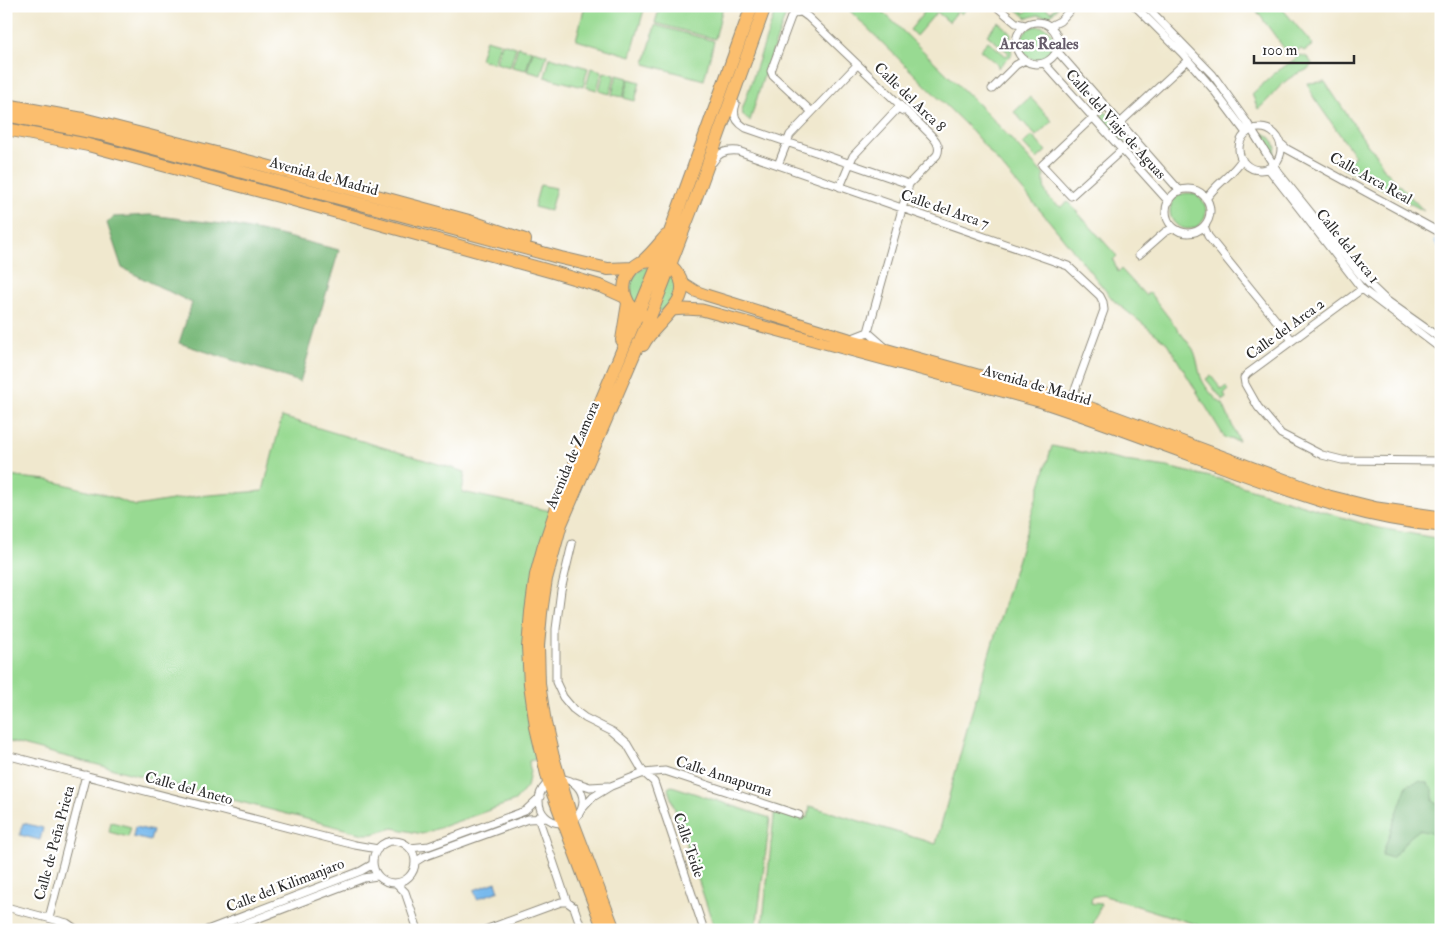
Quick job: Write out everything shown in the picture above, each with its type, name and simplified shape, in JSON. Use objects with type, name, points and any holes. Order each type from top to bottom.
[{"type":"highway","name":"Avenida de Zamora","points":[[665,262],[671,231],[752,6]]},
{"type":"highway","name":"Avenida de Zamora","points":[[604,930],[555,785],[549,761],[536,727],[530,684],[528,647],[536,575],[558,504],[599,421],[665,262],[698,192],[765,6]]},
{"type":"highway","points":[[6,105],[82,118],[427,210],[496,230],[548,248],[561,258]]},
{"type":"highway","name":"Avenida de Madrid","points":[[6,115],[120,139],[561,258],[608,268],[665,262]]},
{"type":"highway","name":"Avenida de Madrid","points":[[6,129],[88,145],[553,272],[603,287],[626,300]]},
{"type":"highway","points":[[6,136],[44,141],[184,171]]},
{"type":"highway","points":[[599,421],[603,390],[623,337],[626,278],[671,231]]},
{"type":"highway","points":[[599,421],[623,392],[645,341],[670,312],[681,295],[681,282],[676,271],[665,262]]},
{"type":"highway","points":[[626,300],[644,316],[670,312]]},
{"type":"highway","points":[[549,761],[555,785]]},
{"type":"highway","points":[[567,818],[576,844]]},
{"type":"highway","name":"Avenida de Zamora","points":[[576,844],[614,930]]},
{"type":"main road","name":"Avenida de Madrid","points":[[681,282],[695,291],[706,295],[848,339],[1078,403],[1329,496],[1377,508],[1441,517]]},
{"type":"main road","name":"Avenida de Madrid","points":[[670,312],[685,309],[702,310],[1042,402],[1350,511],[1441,526]]},
{"type":"main road","name":"Avenida de Madrid","points":[[1384,518],[1411,528],[1441,531]]},
{"type":"street","points":[[996,6],[1022,28]]},
{"type":"street","points":[[1052,28],[1074,6]]},
{"type":"street","points":[[1135,6],[1214,88],[1249,131]]},
{"type":"street","points":[[1146,6],[1213,75],[1271,166]]},
{"type":"street","name":"Calle del Arca 8","points":[[812,112],[773,76],[771,71],[794,13],[801,12],[808,17],[939,145],[936,155],[909,184],[868,332]]},
{"type":"street","points":[[1038,21],[1052,28],[1058,41],[1057,51],[1049,60],[1044,63],[1034,64],[1023,58],[1018,52],[1016,41],[1022,28],[1038,21]]},
{"type":"street","name":"Calle del Arca 7","points":[[760,23],[753,54],[733,110],[739,124],[909,184]]},
{"type":"street","name":"Calle del Viaje de Aguas","points":[[1057,51],[1180,191]]},
{"type":"street","points":[[992,89],[1023,58]]},
{"type":"street","points":[[1120,123],[1188,60]]},
{"type":"street","name":"Calle del Viaje de Aguas","points":[[1044,63],[1168,202]]},
{"type":"street","points":[[778,165],[790,135],[858,65]]},
{"type":"street","points":[[1105,106],[1042,165],[1070,196],[1134,139]]},
{"type":"street","points":[[840,187],[853,156],[898,108],[910,115]]},
{"type":"street","name":"Calle Arca Real","points":[[1249,131],[1262,128],[1270,131],[1276,136],[1283,147],[1441,233]]},
{"type":"street","points":[[1249,131],[1242,137],[1239,147],[1244,162],[1257,169],[1271,166],[1277,160],[1283,147]]},
{"type":"street","name":"Calle del Arca 7","points":[[698,192],[710,171],[714,158],[720,153],[738,151],[1068,266],[1100,296],[1104,310],[1076,390]]},
{"type":"street","points":[[1204,196],[1244,162]]},
{"type":"street","name":"Calle del Arca 1","points":[[1271,166],[1362,290],[1441,349]]},
{"type":"street","name":"Calle del Arca 1","points":[[1271,166],[1363,278],[1386,300],[1441,339]]},
{"type":"street","points":[[1191,190],[1204,196],[1210,213],[1201,228],[1189,233],[1179,231],[1172,225],[1167,212],[1168,202],[1180,191],[1191,190]]},
{"type":"street","points":[[1139,255],[1172,225]]},
{"type":"street","points":[[1201,228],[1292,340]]},
{"type":"street","name":"Calle del Arca 2","points":[[1362,290],[1247,374],[1244,378],[1245,384],[1258,408],[1280,434],[1322,455],[1342,460],[1441,461]]},
{"type":"street","points":[[848,339],[868,332],[889,351]]},
{"type":"street","name":"Calle Teide","points":[[572,544],[561,590],[556,629],[556,682],[563,697],[574,709],[586,718],[613,732],[627,744],[644,773],[654,782],[704,930]]},
{"type":"street","name":"Calle del Aneto","points":[[6,755],[376,852]]},
{"type":"street","name":"Calle Annapurna","points":[[567,818],[593,797],[611,786],[644,773],[665,771],[799,815]]},
{"type":"street","name":"Calle de Peña Prieta","points":[[49,918],[86,775]]},
{"type":"street","points":[[555,785],[541,809],[567,818]]},
{"type":"street","points":[[555,785],[580,789],[582,794],[583,798],[567,818]]},
{"type":"street","points":[[410,848],[429,846],[525,811],[555,785]]},
{"type":"street","name":"Calle Annapurna","points":[[555,785],[611,786]]},
{"type":"street","points":[[416,862],[432,854],[528,819],[538,817],[567,818]]},
{"type":"street","points":[[538,817],[569,903],[574,907],[582,930]]},
{"type":"street","points":[[393,841],[404,843],[410,848],[416,862],[413,873],[406,880],[397,884],[388,883],[377,876],[373,864],[376,852],[385,843],[393,841]]},
{"type":"street","name":"Calle del Kilimanjaro","points":[[207,930],[361,871],[373,864]]},
{"type":"street","name":"Calle del Kilimanjaro","points":[[228,930],[364,878],[377,876]]},
{"type":"street","points":[[406,880],[405,892],[418,930]]},
{"type":"street","points":[[397,884],[405,892]]},
{"type":"street","points":[[484,930],[561,902],[569,903]]},
{"type":"street","points":[[6,907],[67,923],[76,930]]},
{"type":"green space","points":[[585,6],[645,6],[631,56],[576,40]]},
{"type":"green space","points":[[660,6],[723,6],[715,39],[655,23]]},
{"type":"green space","points":[[777,6],[789,6],[764,75],[750,121],[743,115],[742,110]]},
{"type":"green space","points":[[845,6],[877,6],[987,113],[1044,175],[1044,186],[1049,198],[1061,207],[1068,202],[1117,256],[1113,260],[1118,272],[1121,269],[1145,295],[1149,292],[1193,349],[1202,380],[1211,394],[1223,404],[1239,441],[1225,438],[1167,343],[1114,301],[1050,222],[970,129]]},
{"type":"green space","points":[[929,6],[968,6],[962,14],[958,11],[949,22],[937,12],[916,36],[910,30]]},
{"type":"green space","points":[[1013,6],[1017,6],[1025,13],[1032,6],[1038,10],[1043,6],[1051,12],[1059,6],[1049,17],[1038,15],[1027,18]]},
{"type":"green space","points":[[1253,6],[1280,6],[1313,45],[1304,51],[1301,49],[1289,55]]},
{"type":"green space","points":[[998,22],[1011,33],[1010,44],[1012,54],[998,68],[998,65],[980,50],[988,41],[1006,56],[1009,53],[987,35]]},
{"type":"green space","points":[[655,25],[714,41],[704,80],[645,64]]},
{"type":"green space","points":[[1038,26],[1045,27],[1050,31],[1054,36],[1054,50],[1050,55],[1045,59],[1038,60],[1031,59],[1026,55],[1022,50],[1021,43],[1022,36],[1026,31],[1031,27]]},
{"type":"green space","points":[[486,39],[500,43],[494,63],[480,59]]},
{"type":"green space","points":[[502,43],[516,47],[510,67],[496,63]]},
{"type":"green space","points":[[518,47],[532,51],[526,70],[512,67]]},
{"type":"green space","points":[[533,51],[547,55],[541,75],[527,71]]},
{"type":"green space","points":[[1301,55],[1307,57],[1312,63],[1310,66],[1288,79],[1258,109],[1252,94],[1275,73]]},
{"type":"green space","points":[[550,57],[588,68],[583,87],[545,77]]},
{"type":"green space","points":[[591,68],[602,71],[597,90],[586,87]]},
{"type":"green space","points":[[604,72],[615,75],[610,94],[599,91]]},
{"type":"green space","points":[[617,75],[628,78],[623,97],[612,95]]},
{"type":"green space","points":[[629,79],[640,82],[635,101],[624,98]]},
{"type":"green space","points":[[1325,82],[1369,147],[1376,153],[1384,169],[1424,211],[1342,167],[1355,156],[1314,98],[1307,83]]},
{"type":"green space","points":[[1030,97],[1052,121],[1036,136],[1014,112]]},
{"type":"green space","points":[[1106,112],[1129,139],[1123,145],[1099,118]]},
{"type":"green space","points":[[1257,133],[1267,135],[1272,139],[1276,148],[1273,156]]},
{"type":"green space","points":[[1032,136],[1046,151],[1037,159],[1023,144]]},
{"type":"green space","points":[[540,185],[556,188],[550,211],[534,207]]},
{"type":"green space","points":[[1188,193],[1200,199],[1206,211],[1200,223],[1188,229],[1176,223],[1170,211],[1176,199]]},
{"type":"green space","points":[[150,215],[230,225],[339,250],[300,382],[179,343],[192,303],[122,268],[107,223],[113,217]]},
{"type":"green space","points":[[652,266],[638,307],[631,295],[632,282],[639,271]]},
{"type":"green space","points":[[670,273],[677,289],[675,298],[664,309],[654,312]]},
{"type":"green space","points":[[1211,376],[1222,390],[1226,387],[1229,390],[1224,394],[1226,398],[1223,400],[1206,379]]},
{"type":"green space","points":[[282,417],[465,472],[462,492],[551,511],[537,759],[529,761],[530,771],[527,787],[515,801],[422,834],[393,828],[373,834],[364,834],[6,741],[6,476],[48,480],[106,495],[136,506],[196,496],[263,491]]},
{"type":"green space","points":[[1052,446],[1125,461],[1167,467],[1219,479],[1374,527],[1441,539],[1441,930],[1214,930],[1102,895],[1092,897],[1091,903],[1101,904],[1091,930],[762,930],[775,807],[808,818],[810,806],[936,844],[970,718]]},
{"type":"green space","points":[[1419,781],[1427,783],[1433,789],[1433,801],[1441,806],[1441,840],[1430,833],[1419,830],[1410,837],[1392,858],[1382,855],[1407,785]]},
{"type":"green space","points":[[672,786],[770,818],[756,930],[715,930],[668,789]]},
{"type":"green space","points":[[111,822],[131,827],[128,837],[109,832]]},
{"type":"water","points":[[23,823],[43,828],[40,840],[20,835]]},
{"type":"water","points":[[135,827],[153,831],[150,841],[133,837]]},
{"type":"water","points":[[496,882],[499,891],[477,899],[474,890]]},
{"type":"waterway","points":[[1438,241],[1441,245]]},
{"type":"district","name":"Arcas Reales","points":[[1039,43]]}]
